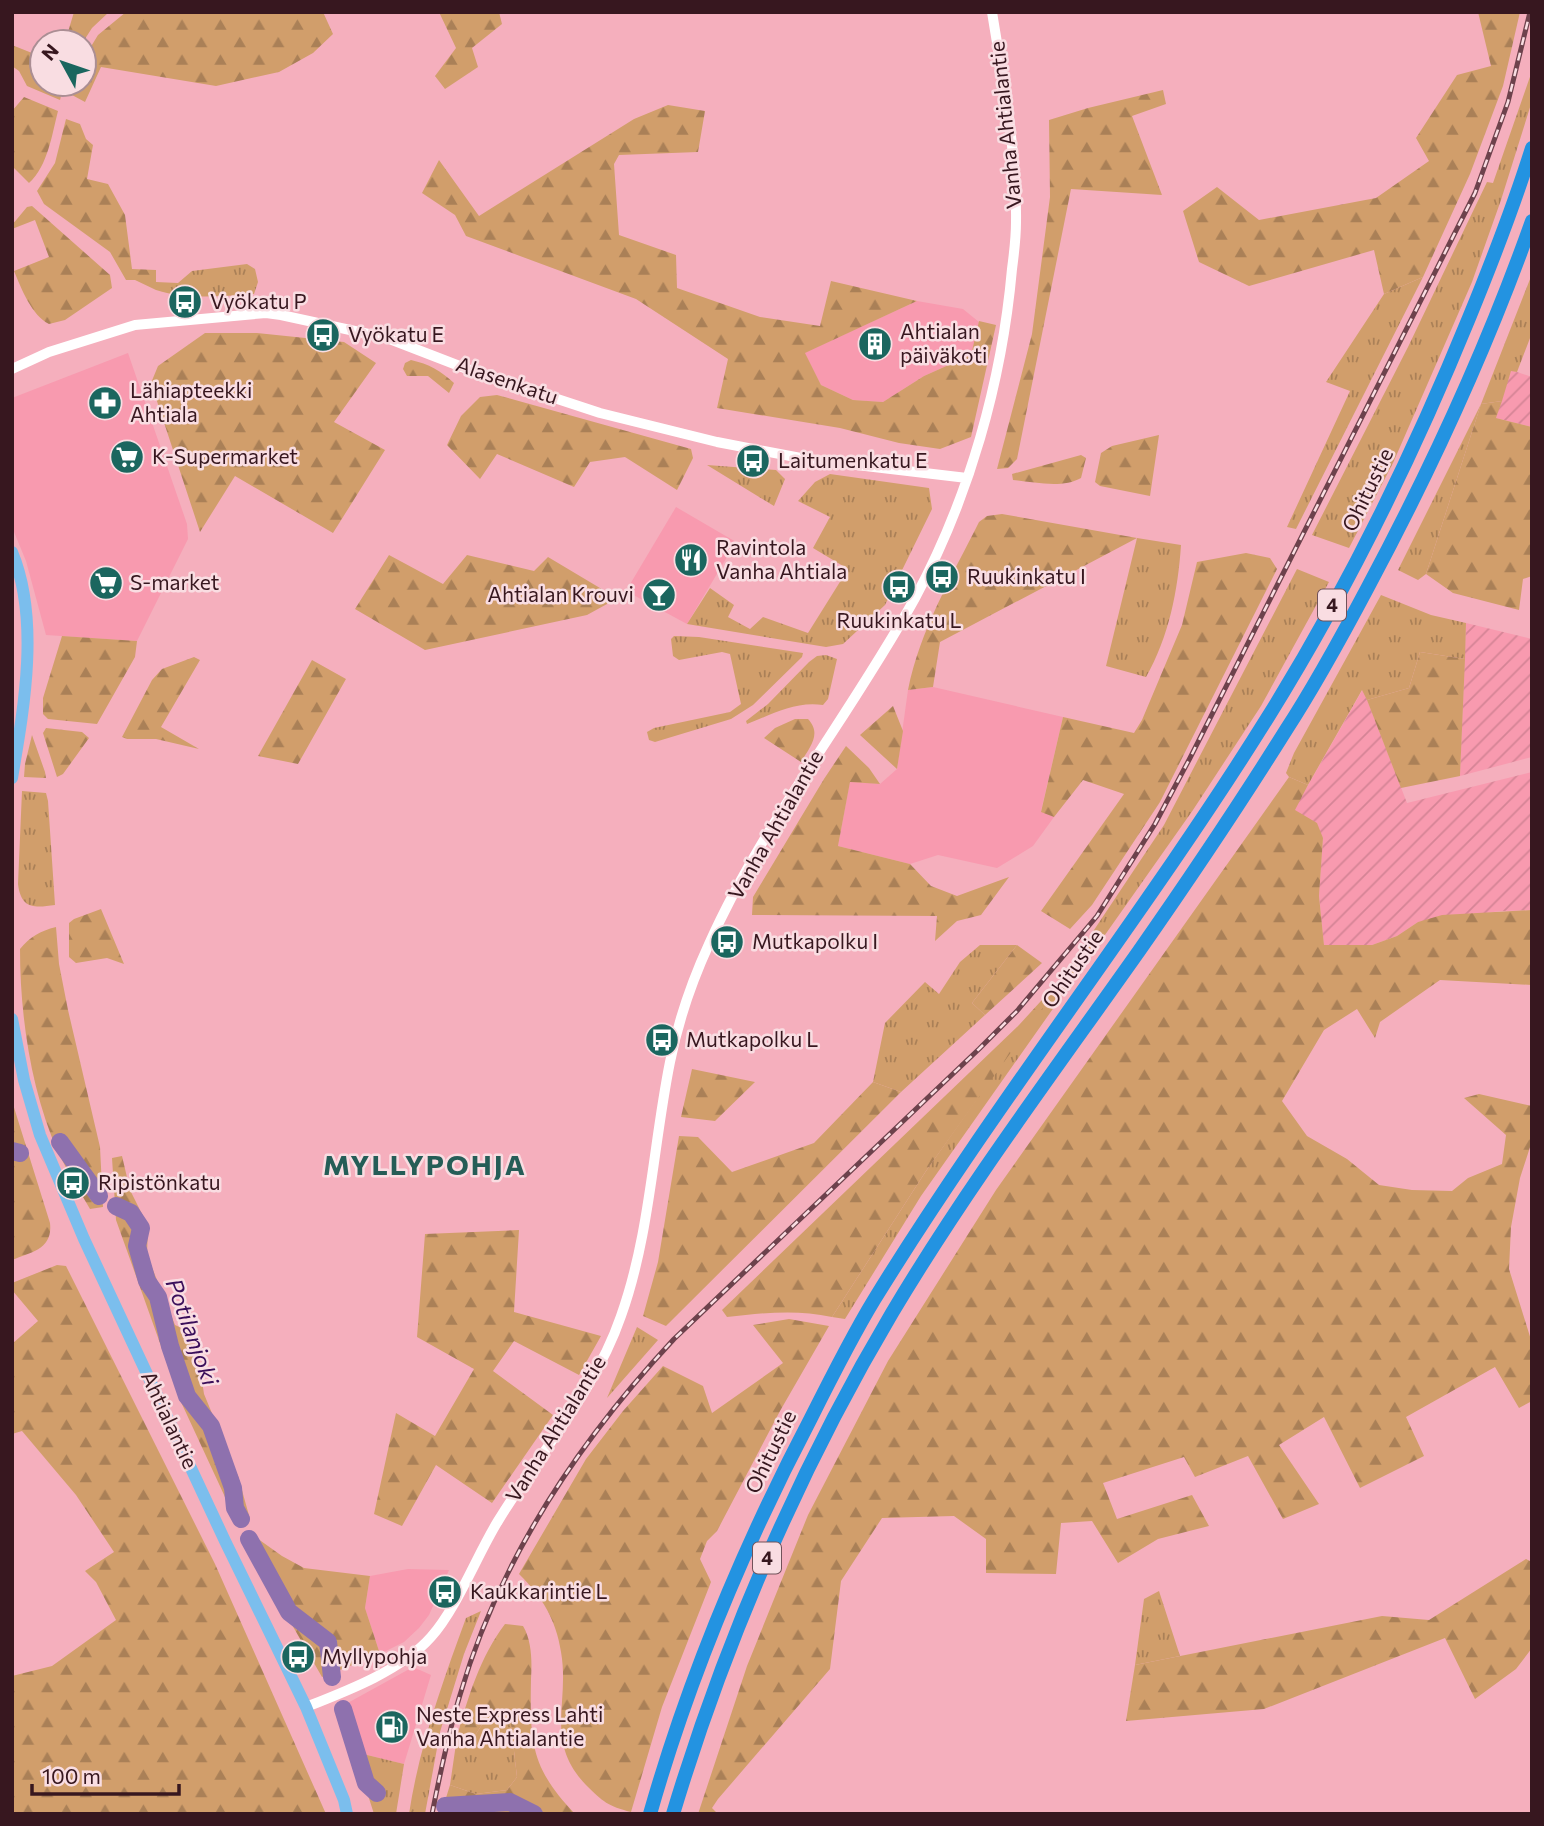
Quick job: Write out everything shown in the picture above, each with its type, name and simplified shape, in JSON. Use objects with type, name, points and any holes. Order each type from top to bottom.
[{"type":"highway","name":"Ohitustie","points":[[650,1814],[689,1693],[734,1579],[785,1467],[828,1384],[872,1304],[918,1232],[1008,1096],[1198,827],[1270,714],[1314,638],[1363,549],[1447,372],[1491,265],[1532,148]]},
{"type":"highway","name":"Ohitustie","points":[[673,1814],[755,1585],[804,1479],[848,1394],[936,1242],[1216,838],[1289,726],[1429,469],[1474,371],[1532,221]]},
{"type":"main road","points":[[12,552],[24,601],[27,636],[26,686],[12,778]]},
{"type":"main road","name":"Ahtialantie","points":[[12,1019],[24,1080],[40,1135],[84,1239],[306,1707],[344,1800],[347,1814]]},
{"type":"street","name":"Vanha Ahtialantie","points":[[306,1707],[401,1662],[433,1636],[498,1520],[597,1370],[625,1302],[638,1251],[678,1026],[709,943],[748,868],[800,780],[872,670],[916,596],[954,516],[998,369],[1008,312],[1016,222],[1010,122],[992,12]]},
{"type":"street","name":"Alasenkatu","points":[[12,369],[49,352],[135,325],[266,313],[387,338],[475,372],[600,413],[717,442],[806,459],[967,478]]},
{"type":"shaded area","points":[[917,301],[963,309],[979,322],[971,355],[924,376],[883,402],[853,400],[821,385],[804,353]]},
{"type":"shaded area","points":[[128,353],[187,524],[188,539],[137,641],[46,635],[26,561],[12,527],[12,398]]},
{"type":"shaded area","points":[[1511,370],[1532,377],[1532,427],[1496,418]]},
{"type":"shaded area","points":[[676,507],[736,542],[687,624],[626,591]]},
{"type":"shaded area","points":[[1466,623],[1532,639],[1532,757],[1460,776]]},
{"type":"shaded area","points":[[933,687],[1063,717],[1041,811],[1054,817],[1033,846],[997,868],[938,855],[910,864],[838,846],[850,781],[880,784],[897,769],[908,690]]},
{"type":"shaded area","points":[[1363,689],[1407,803],[1532,772],[1532,910],[1501,911],[1418,922],[1397,936],[1372,945],[1324,945],[1319,896],[1323,838],[1294,810]]},
{"type":"shaded area","points":[[408,1569],[449,1570],[429,1615],[419,1628],[404,1642],[380,1654],[365,1608],[370,1576]]},
{"type":"shaded area","points":[[413,1667],[431,1675],[404,1764],[359,1753],[344,1705]]},
{"type":"green space","points":[[74,12],[109,12],[92,28],[69,28]]},
{"type":"green space","points":[[126,12],[323,12],[333,34],[313,53],[279,72],[216,86],[101,67],[98,74],[98,35]]},
{"type":"green space","points":[[439,12],[499,12],[502,24],[472,48],[478,67],[445,89],[435,76],[456,48]]},
{"type":"green space","points":[[1478,12],[1520,12],[1503,86],[1470,174],[1423,277],[1384,294],[1374,250],[1249,286],[1199,262],[1183,211],[1217,187],[1259,220],[1376,198],[1429,161],[1416,138],[1457,75],[1491,66]]},
{"type":"green space","points":[[12,45],[28,51],[28,86],[19,71],[12,66]]},
{"type":"green space","points":[[1532,71],[1532,101],[1472,282],[1393,463],[1349,548],[1312,535],[1408,347],[1487,182],[1493,183]]},
{"type":"green space","points":[[1163,90],[1166,104],[1132,116],[1162,195],[1071,189],[1017,459],[1008,468],[997,469],[1032,334],[1050,197],[1049,120]]},
{"type":"green space","points":[[24,97],[58,111],[45,159],[29,183],[12,166],[12,111]]},
{"type":"green space","points":[[668,105],[705,111],[698,152],[619,155],[614,164],[619,235],[676,255],[677,288],[760,317],[820,326],[831,281],[917,301],[805,353],[821,385],[853,400],[883,402],[924,376],[971,355],[979,321],[996,325],[971,437],[940,449],[899,443],[840,428],[717,408],[728,359],[636,299],[466,236],[455,215],[422,193],[439,160],[479,216],[634,119]]},
{"type":"green space","points":[[66,119],[80,124],[86,139],[93,145],[87,179],[108,184],[125,215],[132,269],[156,270],[156,290],[135,280],[126,280],[110,252],[44,204],[37,191],[55,163]]},
{"type":"green space","points":[[32,206],[110,275],[112,288],[65,320],[49,324],[32,308],[14,271],[49,257],[35,220],[12,229],[12,225],[27,207]]},
{"type":"green space","points":[[247,264],[255,269],[258,282],[254,294],[192,296],[156,290],[156,282],[178,283],[192,271]]},
{"type":"green space","points":[[1532,274],[1532,333],[1517,372],[1511,371],[1502,401],[1481,404]]},
{"type":"green space","points":[[1423,277],[1296,529],[1287,527],[1350,391],[1326,382],[1384,294]]},
{"type":"green space","points":[[205,333],[257,333],[344,342],[376,363],[334,422],[385,450],[333,533],[235,476],[200,532],[151,383],[158,366]]},
{"type":"green space","points":[[411,360],[429,366],[454,383],[449,393],[428,376],[407,376],[403,369],[405,363]]},
{"type":"green space","points":[[497,395],[691,449],[693,458],[677,490],[625,457],[590,462],[574,487],[497,454],[480,479],[447,445],[461,416],[480,397]]},
{"type":"green space","points":[[1502,401],[1496,418],[1532,427],[1532,576],[1523,579],[1519,610],[1453,593],[1426,574],[1481,404]]},
{"type":"green space","points":[[1481,404],[1426,574],[1418,580],[1398,570]]},
{"type":"green space","points":[[1159,435],[1150,496],[1100,486],[1095,482],[1101,453],[1112,446]]},
{"type":"green space","points":[[1081,455],[1086,458],[1081,478],[1073,481],[1048,484],[1013,480],[1012,474]]},
{"type":"green space","points":[[707,465],[776,470],[785,479],[774,506]]},
{"type":"green space","points":[[830,474],[929,488],[932,509],[885,605],[843,644],[826,647],[687,624],[710,588],[734,605],[728,617],[750,629],[763,617],[808,633],[848,569],[813,548],[830,517],[798,501],[815,482]]},
{"type":"green space","points":[[1002,514],[1137,538],[940,642],[933,687],[908,690],[920,646],[979,522],[987,516]]},
{"type":"green space","points":[[1137,538],[1181,545],[1171,613],[1161,646],[1146,677],[1106,666]]},
{"type":"green space","points":[[1246,553],[1270,558],[1277,569],[1160,802],[1092,905],[1070,929],[1041,911],[1124,794],[1083,780],[1054,817],[1041,812],[1063,717],[1134,733],[1182,625],[1197,562]]},
{"type":"green space","points":[[389,555],[443,584],[467,555],[534,571],[548,557],[610,594],[607,604],[587,615],[425,650],[355,609]]},
{"type":"green space","points":[[1297,569],[1329,582],[1261,706],[1193,810],[921,1196],[845,1319],[832,1317],[926,1171],[1062,978],[1164,825]]},
{"type":"green space","points":[[1381,595],[1431,615],[1466,623],[1465,659],[1420,652],[1409,688],[1367,700],[1362,690],[1308,785],[1289,777],[1286,773],[1294,753]]},
{"type":"green space","points":[[62,636],[137,641],[135,657],[97,724],[48,719],[43,714],[43,698]]},
{"type":"green space","points":[[674,636],[699,637],[803,653],[753,705],[731,719],[655,742],[649,740],[647,732],[654,728],[730,712],[741,704],[730,654],[722,652],[679,660],[673,656],[671,639]]},
{"type":"green space","points":[[1420,652],[1465,659],[1460,776],[1401,788],[1367,700],[1409,688]]},
{"type":"green space","points":[[826,655],[837,659],[828,699],[823,705],[794,707],[747,724],[746,721],[768,704],[809,662],[817,656]]},
{"type":"green space","points":[[194,657],[200,660],[161,727],[199,749],[156,739],[122,737],[152,680],[162,669]]},
{"type":"green space","points":[[312,660],[346,679],[298,764],[258,756]]},
{"type":"green space","points":[[893,706],[903,731],[897,769],[860,735]]},
{"type":"green space","points":[[795,719],[808,719],[814,730],[811,746],[801,762],[764,738],[775,728]]},
{"type":"green space","points":[[46,728],[82,732],[89,738],[63,774],[57,777],[43,733]]},
{"type":"green space","points":[[32,735],[45,772],[46,778],[24,777]]},
{"type":"green space","points":[[846,746],[869,768],[880,784],[850,782],[838,846],[910,864],[931,886],[957,896],[1009,877],[981,915],[957,921],[935,941],[937,916],[752,915],[753,897]]},
{"type":"green space","points":[[1289,777],[1308,785],[1295,810],[1317,823],[1323,838],[1319,896],[1324,945],[1372,945],[1397,936],[1418,922],[1442,915],[1532,910],[1532,985],[1440,980],[1380,1022],[1375,1038],[1357,1009],[1324,1030],[1282,1101],[1307,1136],[1347,1159],[1379,1185],[1412,1190],[1452,1191],[1468,1178],[1502,1164],[1506,1135],[1464,1098],[1479,1094],[1532,1106],[1532,1141],[1520,1178],[1511,1227],[1509,1269],[1532,1343],[1532,1401],[1519,1408],[1495,1367],[1406,1417],[1424,1456],[1360,1488],[1324,1417],[1279,1445],[1319,1504],[1283,1519],[1248,1456],[1195,1477],[1184,1457],[1103,1483],[1117,1519],[1192,1495],[1209,1526],[1158,1539],[1118,1563],[1092,1521],[1061,1523],[1056,1574],[986,1573],[986,1539],[954,1516],[882,1518],[841,1581],[830,1669],[718,1799],[712,1808],[718,1814],[698,1814],[747,1666],[808,1515],[888,1361],[996,1190]]},
{"type":"green space","points":[[22,791],[46,793],[55,905],[30,905],[25,902],[20,892],[18,884]]},
{"type":"green space","points":[[101,909],[124,964],[107,958],[76,963],[69,957],[69,923]]},
{"type":"green space","points":[[56,927],[59,964],[68,1010],[100,1147],[103,1207],[90,1209],[62,1159],[49,1129],[34,1079],[25,1027],[20,949],[36,935]]},
{"type":"green space","points":[[980,945],[1017,945],[972,1003],[985,1015],[901,1092],[873,1082],[885,1023],[925,982],[939,994],[960,962]]},
{"type":"green space","points":[[1017,945],[1042,963],[985,1015],[972,1003]]},
{"type":"green space","points":[[1062,978],[926,1171],[832,1317],[792,1312],[727,1317],[722,1310],[1019,1025]]},
{"type":"green space","points":[[692,1069],[755,1082],[715,1121],[681,1117]]},
{"type":"green space","points":[[873,1082],[901,1092],[666,1326],[643,1316],[658,1262],[679,1136],[698,1137],[732,1172],[814,1143]]},
{"type":"green space","points":[[12,1101],[50,1223],[50,1232],[45,1244],[40,1248],[12,1260]]},
{"type":"green space","points":[[122,1156],[130,1190],[148,1226],[147,1255],[175,1325],[195,1334],[204,1394],[238,1476],[250,1519],[238,1525],[181,1402],[116,1220],[112,1158]]},
{"type":"green space","points":[[519,1230],[514,1312],[601,1336],[579,1375],[514,1341],[493,1371],[553,1415],[492,1503],[436,1465],[402,1526],[374,1514],[396,1413],[435,1436],[474,1369],[417,1337],[425,1234]]},
{"type":"green space","points":[[57,1265],[66,1266],[215,1564],[326,1814],[12,1814],[12,1676],[52,1666],[116,1620],[96,1582],[85,1571],[114,1552],[76,1495],[22,1431],[12,1434],[12,1344],[38,1321],[12,1290],[12,1283]]},
{"type":"green space","points":[[789,1319],[829,1326],[780,1411],[717,1531],[707,1541],[700,1559],[711,1582],[662,1707],[631,1812],[617,1808],[586,1785],[573,1769],[566,1753],[561,1721],[563,1671],[559,1640],[547,1609],[519,1574],[586,1459],[623,1411],[663,1366],[703,1386],[712,1413],[783,1363],[753,1325]]},
{"type":"green space","points":[[637,1327],[658,1340],[607,1398]]},
{"type":"green space","points":[[254,1536],[304,1568],[370,1576],[365,1608],[380,1654],[322,1677],[245,1543]]},
{"type":"green space","points":[[1526,1559],[1532,1562],[1532,1648],[1516,1669],[1475,1699],[1445,1638],[1264,1709],[1126,1721],[1135,1665],[1382,1616],[1429,1620]]},
{"type":"green space","points":[[1159,1591],[1180,1656],[1135,1665],[1144,1599]]},
{"type":"green space","points":[[481,1611],[464,1654],[440,1732],[425,1814],[409,1814],[425,1739],[466,1618]]},
{"type":"green space","points":[[505,1624],[523,1626],[526,1632],[531,1652],[531,1720],[536,1752],[549,1782],[575,1814],[441,1814],[450,1785],[476,1794],[507,1790],[517,1777],[510,1716],[489,1714],[472,1740],[457,1737],[470,1692],[488,1650]]},
{"type":"green space","points":[[489,1714],[510,1716],[517,1777],[507,1790],[476,1794],[450,1785],[457,1737],[472,1740]]},
{"type":"green space","points":[[363,1754],[404,1764],[396,1814],[374,1814],[367,1792]]},
{"type":"waterway","name":"Potilanjoki","points":[[60,1142],[99,1196]]},
{"type":"waterway","name":"Potilanjoki","points":[[12,1151],[20,1153]]},
{"type":"waterway","name":"Potilanjoki","points":[[116,1206],[131,1213],[141,1228],[137,1246],[147,1281],[158,1297],[170,1346],[187,1396],[211,1426],[233,1488],[235,1508],[241,1519]]},
{"type":"waterway","name":"Potilanjoki","points":[[249,1539],[289,1612],[328,1642],[332,1677]]},
{"type":"waterway","name":"Potilanjoki","points":[[343,1709],[366,1783],[377,1793]]},
{"type":"waterway","name":"Potilanjoki","points":[[445,1806],[510,1802],[534,1814]]},
{"type":"railway","points":[[432,1814],[452,1724],[476,1645],[520,1550],[575,1461],[639,1378],[674,1339],[1017,1011],[1097,916],[1155,824],[1475,193],[1508,102],[1530,12]]},
{"type":"place","name":"Vyökatu P","points":[[185,302]]},
{"type":"place","name":"Vyökatu E","points":[[323,335]]},
{"type":"place","name":"Ahtialan päiväkoti","points":[[875,344]]},
{"type":"place","name":"Lähiapteekki Ahtiala","points":[[105,403]]},
{"type":"place","name":"K-Supermarket","points":[[127,457]]},
{"type":"place","name":"Laitumenkatu E","points":[[753,461]]},
{"type":"place","name":"Ravintola Vanha Ahtiala","points":[[691,560]]},
{"type":"place","name":"Ruukinkatu I","points":[[942,577]]},
{"type":"place","name":"S-market","points":[[106,583]]},
{"type":"place","name":"Ruukinkatu L","points":[[899,587]]},
{"type":"place","name":"Ahtialan Krouvi","points":[[659,595]]},
{"type":"place","name":"Mutkapolku I","points":[[727,942]]},
{"type":"place","name":"Mutkapolku L","points":[[662,1040]]},
{"type":"place","name":"Ripistönkatu","points":[[73,1183]]},
{"type":"place","name":"Kaukkarintie L","points":[[445,1592]]},
{"type":"place","name":"Myllypohja","points":[[298,1657]]},
{"type":"place","name":"Neste Express Lahti Vanha Ahtialantie","points":[[392,1727]]},
{"type":"district","name":"MYLLYPOHJA","points":[[425,1165]]}]
